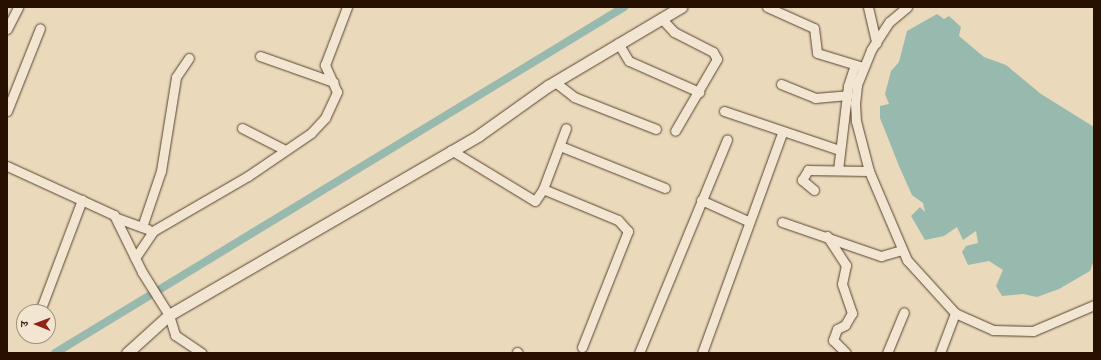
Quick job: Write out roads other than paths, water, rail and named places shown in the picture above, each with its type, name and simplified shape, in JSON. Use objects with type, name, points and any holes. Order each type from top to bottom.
[{"type":"street","points":[[7,29],[18,7]]},
{"type":"street","points":[[135,258],[153,231],[239,182],[285,150],[325,118],[337,97],[334,82],[325,65],[347,7]]},
{"type":"street","points":[[127,353],[167,312],[451,150],[554,82],[681,7]]},
{"type":"street","points":[[767,7],[814,28],[816,53],[859,66]]},
{"type":"street","points":[[868,7],[876,43]]},
{"type":"street","points":[[838,170],[848,95],[859,66],[889,22],[907,7]]},
{"type":"street","points":[[661,18],[674,32],[717,56],[675,131]]},
{"type":"street","points":[[7,111],[40,28]]},
{"type":"street","points":[[618,43],[629,61],[698,92]]},
{"type":"street","points":[[260,56],[334,82]]},
{"type":"street","points":[[142,227],[161,171],[176,77],[189,58]]},
{"type":"street","points":[[859,66],[856,121],[870,171],[902,250],[932,290],[955,313],[976,324],[1009,333],[1033,331],[1094,305]]},
{"type":"street","points":[[554,82],[574,97],[656,129]]},
{"type":"street","points":[[781,84],[815,98],[848,95]]},
{"type":"street","points":[[724,111],[840,150]]},
{"type":"street","points":[[242,128],[285,150]]},
{"type":"street","points":[[451,150],[531,200],[538,199],[566,128]]},
{"type":"street","points":[[702,353],[748,221],[783,131]]},
{"type":"street","points":[[639,353],[727,139]]},
{"type":"street","points":[[560,146],[665,188]]},
{"type":"street","points":[[7,166],[82,200],[117,218],[153,231]]},
{"type":"street","points":[[814,190],[802,180],[804,172],[838,170],[870,171]]},
{"type":"street","points":[[543,189],[618,220],[628,231],[582,347]]},
{"type":"street","points":[[42,304],[82,200]]},
{"type":"street","points":[[701,200],[748,221]]},
{"type":"street","points":[[117,218],[142,272],[167,312],[175,335],[202,353]]},
{"type":"street","points":[[782,222],[827,236],[881,256],[902,250]]},
{"type":"street","points":[[827,236],[846,265],[842,284],[852,313],[845,325],[837,329],[834,340],[846,353]]},
{"type":"street","points":[[887,353],[904,312]]},
{"type":"street","points":[[940,353],[955,313]]},
{"type":"water","points":[[937,14],[944,19],[949,16],[961,27],[959,36],[984,57],[1006,65],[1041,94],[1094,127],[1094,260],[1090,271],[1059,289],[1037,297],[1023,294],[1002,296],[996,286],[1003,270],[989,261],[968,265],[962,252],[966,246],[978,243],[976,231],[963,240],[957,227],[944,236],[925,240],[911,216],[920,207],[925,212],[923,203],[912,195],[899,166],[880,118],[880,106],[889,104],[885,94],[891,71],[899,62],[907,31]]},
{"type":"waterway","points":[[55,353],[624,7]]}]
